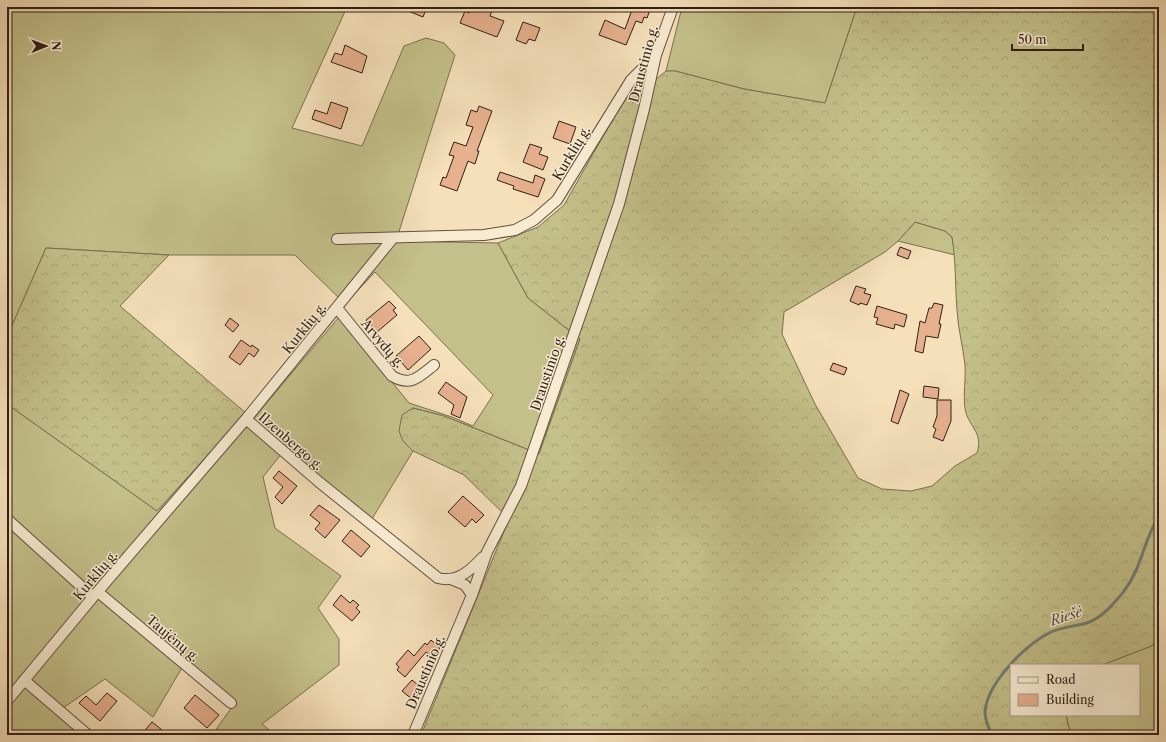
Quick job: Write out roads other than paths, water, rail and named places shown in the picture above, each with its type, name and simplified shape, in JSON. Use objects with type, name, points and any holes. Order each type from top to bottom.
[{"type":"street","name":"Draustinio g.","points":[[413,735],[472,595],[487,552],[521,486],[619,204],[644,109],[656,55],[673,7]]},
{"type":"street","name":"Kurklių g.","points":[[7,701],[95,594],[246,419],[393,238],[484,235],[515,230],[534,220],[557,200],[631,80],[656,55]]},
{"type":"street","points":[[337,239],[393,238]]},
{"type":"street","name":"Arvydų g.","points":[[337,308],[392,376],[400,381],[408,382],[415,380],[434,365]]},
{"type":"street","name":"Ilzenbergo g.","points":[[246,419],[319,482],[438,578],[453,580],[465,585],[472,595]]},
{"type":"street","name":"Taujėnų g.","points":[[7,519],[95,594],[231,704]]},
{"type":"street","points":[[453,580],[474,567],[487,552]]},
{"type":"street","points":[[24,680],[88,735]]},
{"type":"waterway","name":"Riešė","points":[[1011,664],[1030,645],[1051,632],[1091,621],[1100,616],[1110,607],[1123,593],[1134,575],[1151,530],[1159,516]]},
{"type":"waterway","name":"Riešė","points":[[992,735],[986,721],[985,712],[987,701],[1000,677],[1010,665]]}]
